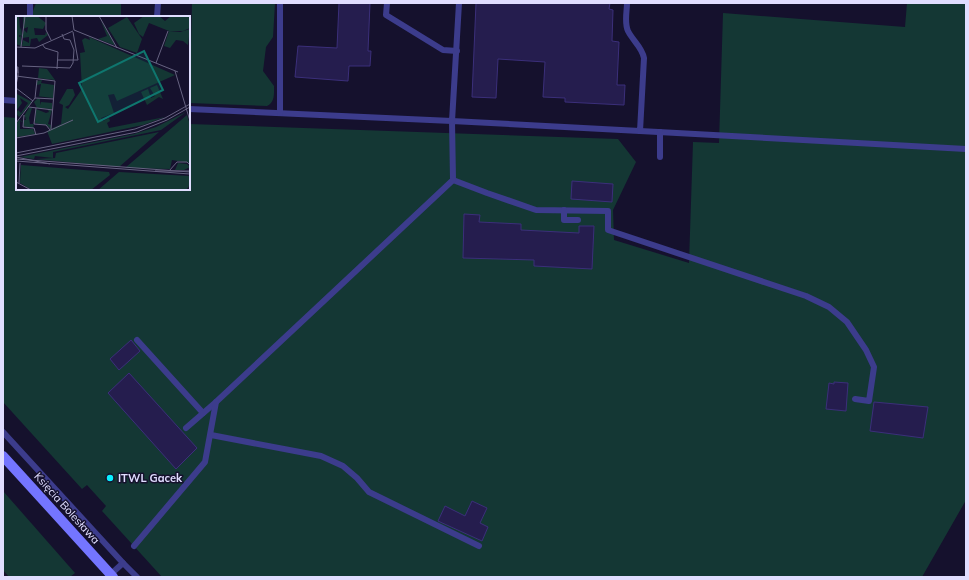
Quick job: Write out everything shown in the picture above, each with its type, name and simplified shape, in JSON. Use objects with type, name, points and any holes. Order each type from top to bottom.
[{"type":"street","name":"Księcia Bolesława","points":[[3,456],[112,576]]},
{"type":"lane","points":[[30,3],[30,16]]},
{"type":"lane","points":[[157,16],[158,3]]},
{"type":"lane","points":[[280,3],[280,113]]},
{"type":"lane","points":[[387,3],[386,14],[443,50],[457,51]]},
{"type":"lane","points":[[186,428],[216,402],[453,180],[452,121],[459,3]]},
{"type":"lane","points":[[627,3],[626,22],[628,31],[643,51],[644,58],[640,131]]},
{"type":"lane","points":[[3,100],[16,101]]},
{"type":"lane","points":[[190,109],[452,121],[966,149]]},
{"type":"lane","points":[[660,132],[660,157]]},
{"type":"lane","points":[[453,180],[482,192],[536,210],[608,211],[608,230],[806,296],[829,308],[847,322],[866,350],[874,367],[869,401],[855,399]]},
{"type":"lane","points":[[564,210],[564,220],[578,220]]},
{"type":"lane","points":[[136,340],[203,413]]},
{"type":"lane","points":[[134,546],[205,462],[216,402]]},
{"type":"lane","points":[[3,432],[137,577]]},
{"type":"lane","points":[[211,435],[321,456],[343,466],[357,478],[369,492],[479,546]]},
{"type":"lane","points":[[112,576],[123,563]]},
{"type":"green space","points":[[36,3],[121,3],[121,16],[33,16]]},
{"type":"green space","points":[[192,3],[275,3],[273,37],[266,47],[263,71],[274,86],[274,98],[270,104],[267,106],[190,103]]},
{"type":"green space","points":[[907,3],[966,3],[966,500],[922,577],[162,577],[102,511],[106,506],[87,485],[82,489],[3,402],[3,117],[16,118],[16,190],[190,190],[190,124],[618,139],[636,162],[613,210],[614,240],[689,263],[693,142],[719,143],[723,13],[905,27]]},
{"type":"green space","points":[[3,491],[75,573],[70,577],[9,577],[3,570]]},
{"type":"building","points":[[339,3],[370,3],[368,51],[371,51],[370,66],[349,66],[348,81],[295,77],[298,46],[337,48]]},
{"type":"building","points":[[476,3],[610,3],[609,9],[613,10],[612,41],[619,42],[617,85],[625,85],[624,105],[565,102],[565,98],[543,97],[545,62],[498,59],[496,98],[472,97]]},
{"type":"building","points":[[572,181],[613,184],[612,202],[571,199]]},
{"type":"building","points":[[464,214],[480,215],[479,222],[521,224],[521,230],[579,233],[579,226],[594,226],[592,269],[534,266],[534,260],[463,258]]},
{"type":"building","points":[[131,340],[140,351],[119,370],[110,359]]},
{"type":"building","points":[[129,373],[197,448],[176,469],[108,393]]},
{"type":"building","points":[[834,382],[848,383],[846,411],[826,409],[829,383],[834,384]]},
{"type":"building","points":[[874,402],[928,407],[923,438],[870,431]]},
{"type":"building","points":[[472,501],[487,508],[480,523],[488,527],[482,541],[438,521],[445,506],[465,516]]},
{"type":"place","name":"ITWL Gacek","points":[[110,478]]}]
